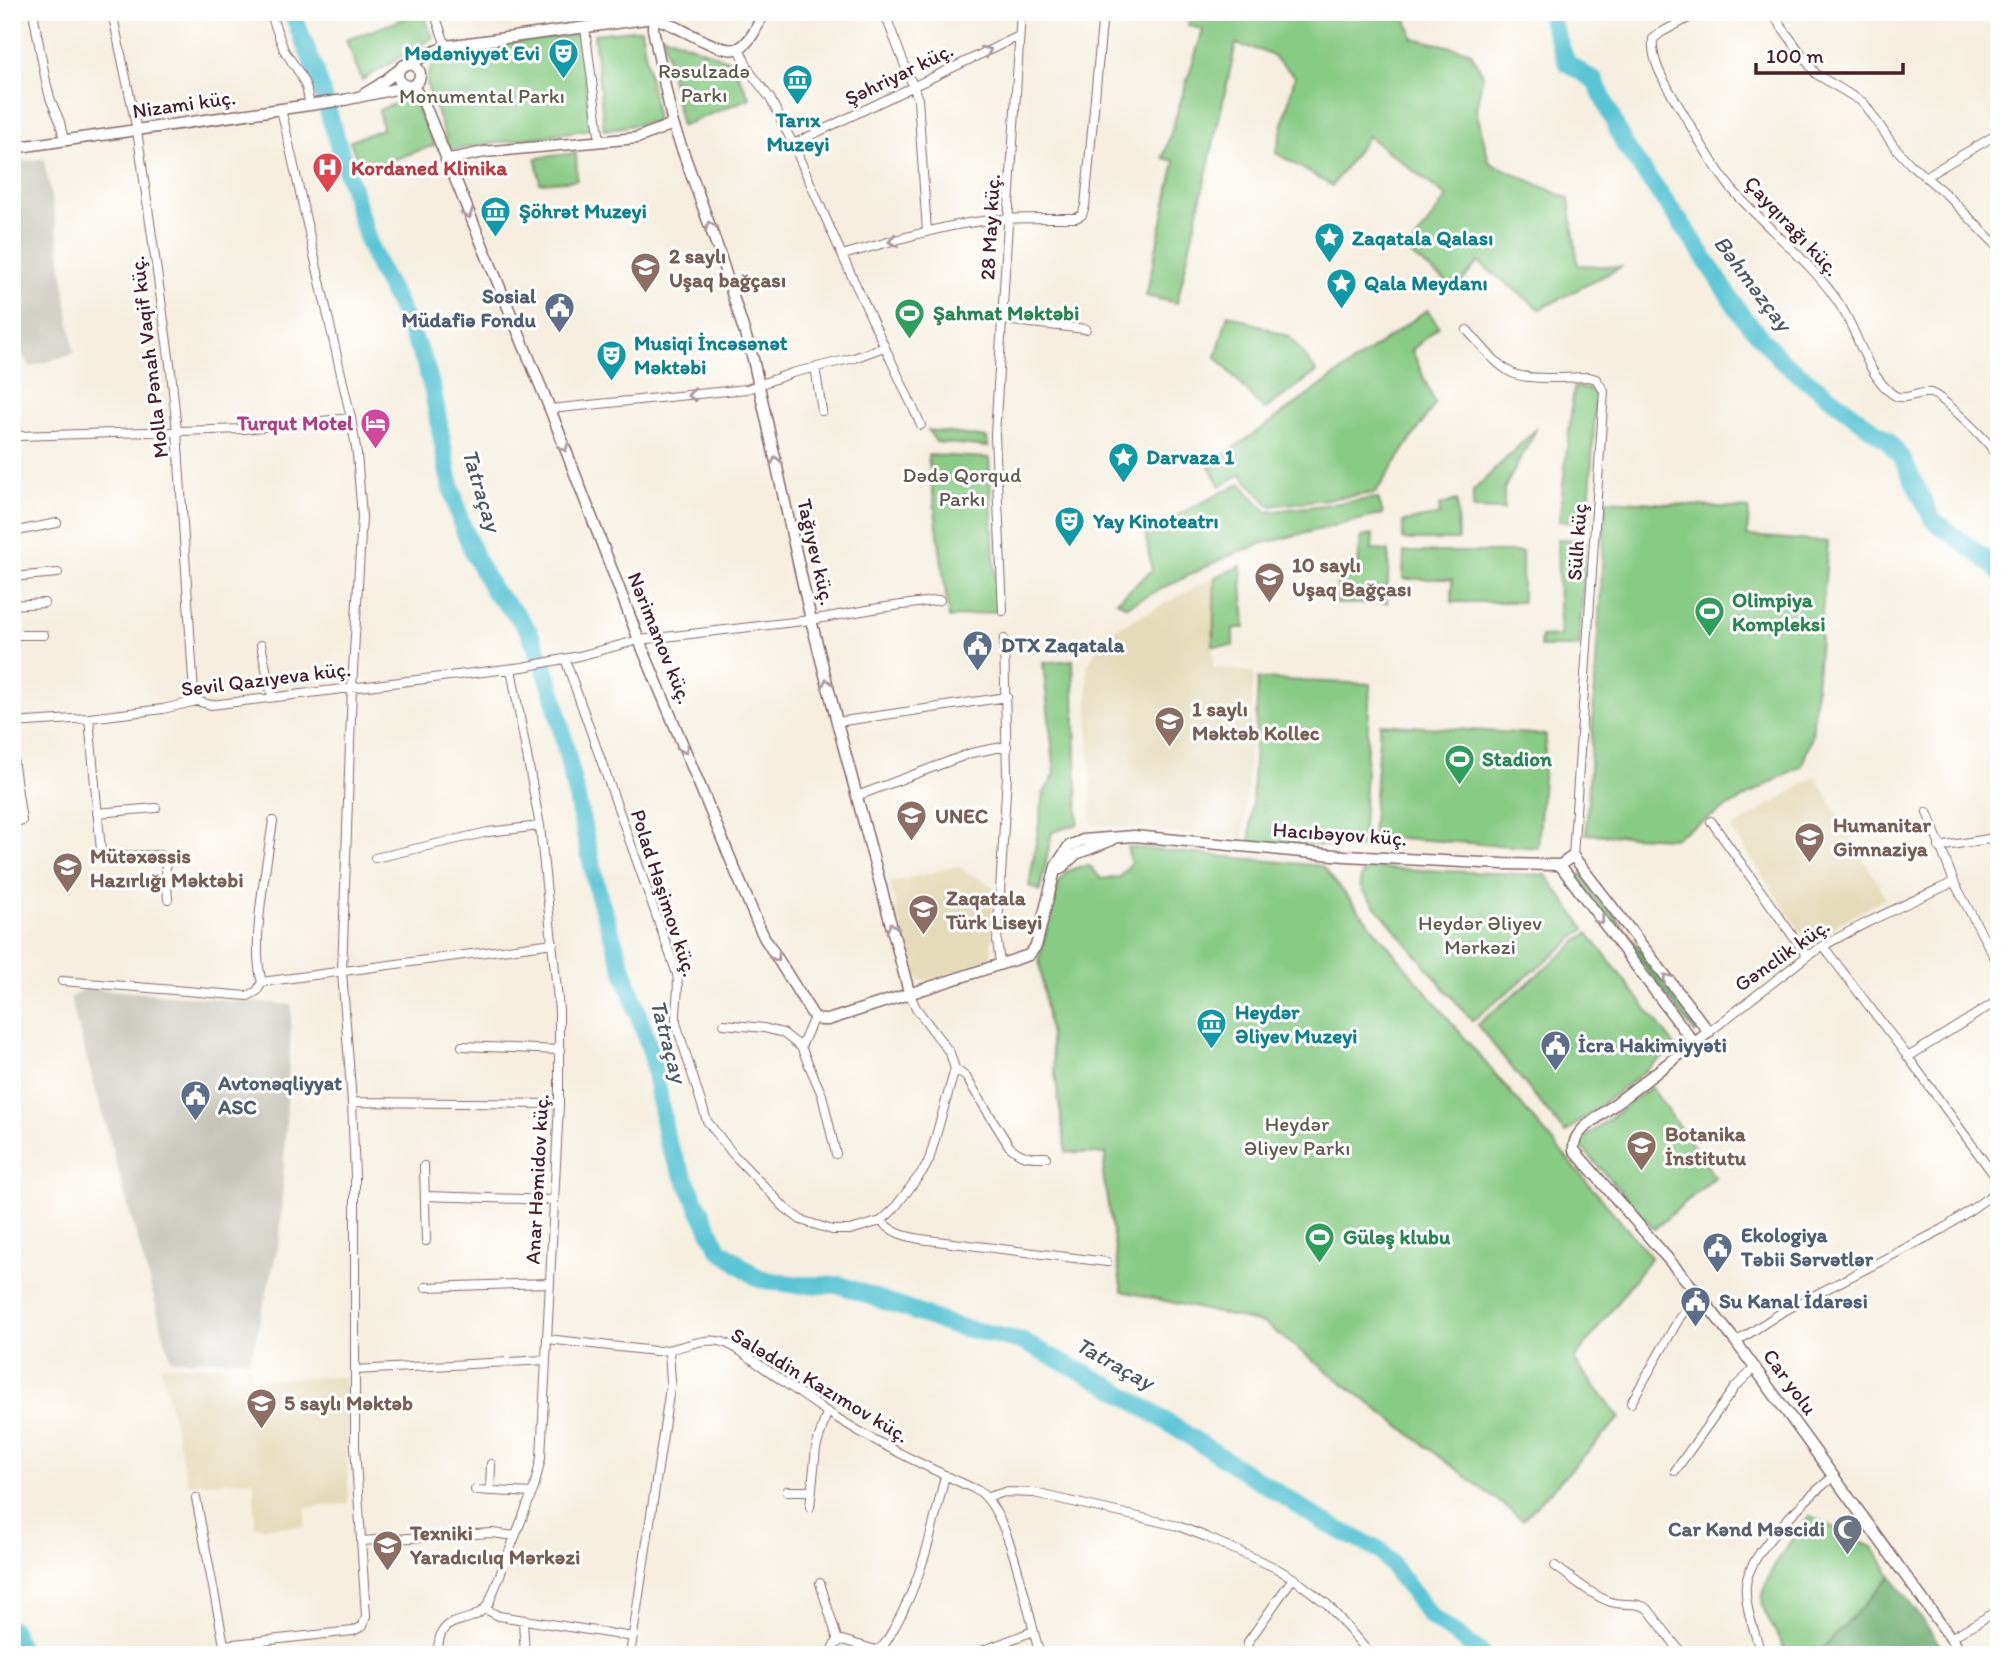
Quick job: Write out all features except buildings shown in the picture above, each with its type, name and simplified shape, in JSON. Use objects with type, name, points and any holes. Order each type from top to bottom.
[{"type":"street","points":[[33,12],[46,82],[64,140]]},
{"type":"street","name":"Molla Pənah Vaqif küç.","points":[[112,12],[137,130],[171,371],[194,694],[197,701]]},
{"type":"street","points":[[270,12],[284,50],[300,74],[310,105]]},
{"type":"street","points":[[434,12],[446,46]]},
{"type":"street","points":[[355,98],[379,85],[403,66],[446,46],[585,28],[653,15],[724,48],[739,48],[747,41],[764,12]]},
{"type":"street","points":[[884,12],[914,86],[920,115],[928,232]]},
{"type":"street","name":"28 May küç.","points":[[1003,611],[995,451],[1021,12]]},
{"type":"street","points":[[842,255],[967,223],[1008,219],[1076,218],[1082,215],[1103,12]]},
{"type":"street","name":"Çayqırağı küç.","points":[[1700,12],[1653,39],[1652,51],[1664,81],[1707,154],[1731,188],[1814,270],[1841,306],[1875,374],[1892,394],[1904,398],[1923,393],[1934,394],[1977,431],[1992,449],[1999,466]]},
{"type":"street","points":[[1771,12],[1816,74],[1864,103],[1893,145],[1910,164],[1948,196],[1999,248]]},
{"type":"street","name":"Tağıyev küç.","points":[[653,15],[673,124],[721,258],[760,385],[811,620],[909,992]]},
{"type":"street","points":[[585,28],[600,142]]},
{"type":"street","name":"Şəhriyar küç.","points":[[793,144],[1019,36]]},
{"type":"street","points":[[739,48],[745,63],[770,97],[793,144],[921,425]]},
{"type":"street","points":[[420,76],[414,65],[403,66],[398,72],[401,83],[410,86],[416,84],[435,51]]},
{"type":"street","name":"Nizami küç.","points":[[14,146],[310,105],[410,86]]},
{"type":"street","name":"Nərimanov küç.","points":[[410,86],[421,96],[550,409],[639,640],[760,929],[814,1017]]},
{"type":"street","points":[[196,1498],[225,1650],[353,1631],[363,1626],[366,1616],[355,1446],[355,1176],[342,972],[352,687],[362,517],[351,418],[281,109]]},
{"type":"street","points":[[446,160],[484,152],[637,138],[673,124]]},
{"type":"street","points":[[1925,177],[1999,133]]},
{"type":"street","points":[[1003,320],[1086,329]]},
{"type":"street","name":"Sülh küç","points":[[1467,330],[1512,373],[1523,377],[1589,377],[1596,379],[1604,391],[1573,856]]},
{"type":"street","points":[[550,409],[733,391],[884,347]]},
{"type":"street","points":[[816,367],[822,411]]},
{"type":"street","points":[[18,436],[289,425],[351,418]]},
{"type":"street","points":[[12,532],[57,523]]},
{"type":"street","points":[[12,577],[58,573]]},
{"type":"street","points":[[562,660],[639,640],[811,620],[887,606],[940,600]]},
{"type":"street","points":[[12,605],[44,603]]},
{"type":"street","points":[[12,635],[44,635]]},
{"type":"street","points":[[801,1046],[814,1017],[828,1020],[1000,963],[997,941],[1007,746],[1004,639]]},
{"type":"street","points":[[261,645],[272,698]]},
{"type":"street","name":"Sevil Qazıyeva küç.","points":[[12,723],[89,718],[163,709],[197,701],[211,705],[511,669],[562,660]]},
{"type":"street","name":"Polad Həşimov küç.","points":[[562,660],[677,974],[679,987],[676,1023],[707,1121],[733,1154],[785,1208],[801,1220],[832,1230],[850,1230],[881,1221]]},
{"type":"street","name":"Anar Həmidov küç.","points":[[485,1609],[532,1493],[541,1458],[559,1104],[559,1010],[553,943],[540,826],[511,669]]},
{"type":"street","points":[[837,722],[1007,697]]},
{"type":"street","points":[[89,718],[101,851],[104,855],[160,855],[165,858],[168,899]]},
{"type":"street","points":[[857,796],[971,753],[1007,746]]},
{"type":"street","points":[[12,752],[22,821]]},
{"type":"street","points":[[97,814],[156,807]]},
{"type":"street","points":[[1927,812],[1954,882],[1999,966]]},
{"type":"street","points":[[62,981],[248,996],[257,991],[262,982],[258,954],[273,821]]},
{"type":"street","points":[[1711,821],[1807,956]]},
{"type":"street","points":[[375,858],[488,832],[540,826]]},
{"type":"street","name":"Hacıbəyov küç.","points":[[1000,963],[1023,958],[1033,951],[1059,860],[1069,846],[1083,840],[1134,836],[1345,856],[1560,865]]},
{"type":"street","points":[[1939,847],[1988,839]]},
{"type":"street","points":[[1694,1043],[1560,865],[1573,856],[1709,1032]]},
{"type":"street","name":"Gənclik küç.","points":[[1573,1143],[1585,1127],[1807,956],[1869,922],[1954,882]]},
{"type":"street","points":[[262,982],[553,943]]},
{"type":"street","points":[[1823,946],[1909,1057],[1999,1182]]},
{"type":"street","points":[[909,992],[916,1008],[950,1053],[955,1069],[929,1160],[893,1210],[881,1221],[900,1235],[920,1239],[1107,1262]]},
{"type":"street","points":[[1909,1057],[1999,1000]]},
{"type":"street","points":[[724,1024],[783,1033],[801,1046],[822,1095],[836,1154]]},
{"type":"street","points":[[462,1046],[560,1050]]},
{"type":"street","points":[[955,1069],[966,1077],[1009,1146],[1019,1155],[1046,1157]]},
{"type":"street","points":[[352,1102],[559,1104]]},
{"type":"street","name":"Car yolu","points":[[1573,1143],[1577,1157],[1699,1295],[1756,1367],[1964,1655]]},
{"type":"street","points":[[424,1166],[426,1241]]},
{"type":"street","points":[[1736,1342],[1782,1312],[1943,1229],[1999,1190]]},
{"type":"street","points":[[425,1196],[554,1200]]},
{"type":"street","points":[[426,1287],[549,1283]]},
{"type":"street","points":[[1631,1402],[1680,1317],[1699,1295]]},
{"type":"street","name":"Saləddin Kazımov küç.","points":[[547,1339],[669,1351],[700,1341],[722,1342],[743,1353],[827,1412],[903,1456],[988,1497]]},
{"type":"street","points":[[630,1655],[671,1381],[669,1351]]},
{"type":"street","points":[[355,1370],[546,1360]]},
{"type":"street","points":[[1675,1471],[1735,1387],[1756,1367]]},
{"type":"street","points":[[810,1507],[816,1448],[827,1412]]},
{"type":"street","points":[[490,1491],[491,1464]]},
{"type":"street","points":[[838,1641],[876,1650],[883,1647],[915,1587],[932,1533],[945,1475]]},
{"type":"street","points":[[1761,1655],[1747,1600],[1746,1584],[1751,1570],[1794,1511],[1834,1476]]},
{"type":"street","points":[[475,1490],[532,1493]]},
{"type":"street","points":[[787,1491],[811,1491]]},
{"type":"street","points":[[1040,1655],[1014,1556],[988,1497],[1005,1492],[1034,1493],[1178,1526],[1274,1566],[1327,1604],[1370,1655]]},
{"type":"street","points":[[361,1541],[492,1533],[515,1536]]},
{"type":"street","points":[[1555,1566],[1599,1596],[1613,1602],[1641,1604],[1648,1609],[1683,1655]]},
{"type":"street","points":[[1246,1655],[1248,1642],[1293,1578]]},
{"type":"street","points":[[820,1583],[838,1641],[829,1655]]},
{"type":"street","points":[[438,1655],[438,1638],[446,1625],[473,1617],[485,1609],[499,1616],[523,1621],[633,1637]]},
{"type":"street","points":[[1952,1637],[1999,1610]]},
{"type":"street","points":[[523,1621],[525,1655]]},
{"type":"street","points":[[972,1655],[1033,1631]]},
{"type":"shaded area","points":[[44,159],[55,216],[74,353],[31,367],[12,341],[12,162]]},
{"type":"shaded area","name":"1 saylı Məktəb Kollec","points":[[1215,577],[1213,668],[1254,672],[1244,841],[1092,824],[1087,666],[1106,634]]},
{"type":"shaded area","name":"Humanitar Gimnaziya","points":[[1816,776],[1886,898],[1807,941],[1731,829]]},
{"type":"shaded area","points":[[957,866],[994,887],[991,959],[930,980],[920,980],[913,974],[910,966],[890,883]]},
{"type":"shaded area","name":"Avtonəqliyyat ASC","points":[[85,988],[292,1005],[280,1239],[250,1360],[171,1360],[70,998]]},
{"type":"shaded area","name":"5 saylı Məktəb","points":[[160,1365],[250,1365],[251,1379],[346,1377],[348,1504],[306,1508],[305,1527],[255,1527],[254,1480],[188,1484]]},
{"type":"green space","points":[[423,12],[433,38],[362,80],[346,40]]},
{"type":"green space","points":[[1192,12],[1404,12],[1413,38],[1470,51],[1483,75],[1476,109],[1489,162],[1569,199],[1578,265],[1621,267],[1540,309],[1478,262],[1456,289],[1407,252],[1447,197],[1368,136],[1332,186],[1276,153],[1295,76],[1269,53],[1236,44],[1177,303],[1146,296],[1175,161],[1163,158],[1203,30],[1188,25]]},
{"type":"green space","points":[[641,29],[657,121],[604,130],[594,34]]},
{"type":"green space","name":"Monumental Parkı","points":[[579,34],[591,129],[450,150],[427,82],[431,67],[438,59],[447,52]]},
{"type":"green space","name":"Rəsulzadə Parkı","points":[[663,35],[731,61],[750,98],[681,126]]},
{"type":"green space","points":[[411,97],[435,145],[362,171],[350,141],[382,129],[379,110]]},
{"type":"green space","points":[[576,153],[577,180],[540,183],[536,158]]},
{"type":"green space","points":[[1427,310],[1439,326],[1412,350],[1435,404],[1375,493],[1270,506],[1241,474],[1220,486],[1209,466]]},
{"type":"green space","points":[[1228,314],[1290,337],[1317,372],[1264,410],[1216,357]]},
{"type":"green space","points":[[1574,387],[1589,390],[1596,396],[1588,523],[1559,521]]},
{"type":"green space","points":[[1537,428],[1504,489],[1504,510],[1473,509],[1473,491]]},
{"type":"green space","points":[[928,430],[987,438],[988,447],[936,442]]},
{"type":"green space","name":"Dədə Qorqud Parkı","points":[[928,455],[989,458],[997,611],[949,618]]},
{"type":"green space","points":[[1240,483],[1267,512],[1378,498],[1383,514],[1260,544],[1224,558],[1127,606],[1117,601],[1152,570],[1145,532]]},
{"type":"green space","points":[[1457,500],[1458,540],[1403,540],[1403,522],[1440,515],[1439,506]]},
{"type":"green space","name":"Olimpiya Kompleksi","points":[[1606,500],[1749,509],[1747,536],[1828,542],[1812,736],[1802,765],[1673,838],[1586,834]]},
{"type":"green space","points":[[1373,534],[1372,550],[1389,551],[1387,603],[1337,604],[1337,580],[1357,574],[1361,537]]},
{"type":"green space","points":[[1557,539],[1586,540],[1579,647],[1540,647],[1541,637],[1560,636]]},
{"type":"green space","points":[[1404,552],[1522,552],[1522,602],[1452,602],[1452,579],[1403,579]]},
{"type":"green space","points":[[1241,566],[1245,628],[1233,628],[1233,646],[1213,646],[1215,577]]},
{"type":"green space","points":[[1073,660],[1078,824],[1052,832],[1040,891],[1029,886],[1044,793],[1055,774],[1043,663]]},
{"type":"green space","points":[[1258,679],[1370,684],[1362,848],[1250,842]]},
{"type":"green space","name":"Stadion","points":[[1380,724],[1546,735],[1538,848],[1372,836]]},
{"type":"green space","name":"Heydər Əliyev Parkı","points":[[1127,847],[1322,866],[1651,1257],[1574,1360],[1620,1418],[1523,1520],[1265,1324],[1122,1291],[1103,1174],[1106,1154],[1066,1152],[1039,959],[1059,883],[1066,872],[1090,866],[1101,879],[1120,877],[1131,863]]},
{"type":"green space","name":"Heydər Əliyev Mərkəzi","points":[[1370,868],[1546,875],[1585,929],[1472,1021],[1362,890],[1361,877]]},
{"type":"green space","points":[[1583,873],[1700,1029],[1695,1033],[1576,878]]},
{"type":"green space","points":[[1588,933],[1676,1047],[1565,1133],[1477,1025]]},
{"type":"green space","points":[[1651,1087],[1715,1177],[1654,1229],[1578,1143]]},
{"type":"green space","points":[[1810,1516],[1873,1547],[1891,1576],[1817,1655],[1788,1655],[1764,1610],[1763,1595],[1771,1571]]},
{"type":"green space","points":[[1891,1576],[1947,1655],[1817,1655]]},
{"type":"waterway","name":"Tatraçay","points":[[292,12],[316,72],[369,244],[424,361],[433,391],[448,474],[460,520],[475,557],[494,592],[528,630],[553,692],[599,897],[652,1055],[667,1142],[719,1249],[759,1279],[798,1285],[840,1285],[951,1325],[1021,1341],[1112,1387],[1322,1521],[1382,1552],[1430,1616],[1484,1655]]},
{"type":"waterway","name":"Bəhməzçay","points":[[1548,12],[1567,63],[1595,81],[1625,146],[1689,234],[1742,316],[1782,361],[1888,441],[1903,460],[1933,520],[1996,567],[1999,573]]},
{"type":"waterway","points":[[12,1629],[23,1655]]},
{"type":"place","name":"Mədəniyyət Evi","points":[[563,80]]},
{"type":"place","name":"Tarıx Muzeyi","points":[[798,107]]},
{"type":"place","name":"Kordaned Klinika","points":[[328,195]]},
{"type":"place","name":"Şöhrət Muzeyi","points":[[496,238]]},
{"type":"place","name":"Zaqatala Qalası","points":[[1329,265]]},
{"type":"place","name":"2 saylı Uşaq bağçası","points":[[646,295]]},
{"type":"place","name":"Qala Meydanı","points":[[1341,310]]},
{"type":"place","name":"Sosial Müdafiə Fondu","points":[[559,335]]},
{"type":"place","name":"Şahmat Məktəbi","points":[[910,340]]},
{"type":"place","name":"Musiqi İncəsənət Məktəbi","points":[[611,382]]},
{"type":"place","name":"Turqut Motel","points":[[376,450]]},
{"type":"place","name":"Darvaza 1","points":[[1123,484]]},
{"type":"place","name":"Yay Kinoteatrı","points":[[1070,548]]},
{"type":"place","name":"10 saylı Uşaq Bağçası","points":[[1269,604]]},
{"type":"place","name":"Olimpiya Kompleksi","points":[[1709,639]]},
{"type":"place","name":"DTX Zaqatala","points":[[978,672]]},
{"type":"place","name":"1 saylı Məktəb Kollec","points":[[1169,748]]},
{"type":"place","name":"Stadion","points":[[1459,786]]},
{"type":"place","name":"UNEC","points":[[912,843]]},
{"type":"place","name":"Humanitar Gimnaziya","points":[[1810,864]]},
{"type":"place","name":"Mütəxəssis Hazırlığı Məktəbi","points":[[67,895]]},
{"type":"place","name":"Zaqatala Türk Liseyi","points":[[923,937]]},
{"type":"place","name":"Heydər Əliyev Muzeyi","points":[[1212,1051]]},
{"type":"place","name":"İcra Hakimiyyəti","points":[[1555,1072]]},
{"type":"place","name":"Avtonəqliyyat ASC","points":[[195,1122]]},
{"type":"place","name":"Botanika İnstitutu","points":[[1642,1173]]},
{"type":"place","name":"Güləş klubu","points":[[1320,1264]]},
{"type":"place","name":"Ekologiya Təbii Sərvətlər","points":[[1718,1274]]},
{"type":"place","name":"Su Kanal İdarəsi","points":[[1696,1328]]},
{"type":"place","name":"5 saylı Məktəb","points":[[261,1430]]},
{"type":"place","name":"Car Kənd Məscidi","points":[[1848,1556]]},
{"type":"place","name":"Texniki Yaradıcılıq Mərkəzi","points":[[387,1572]]}]
